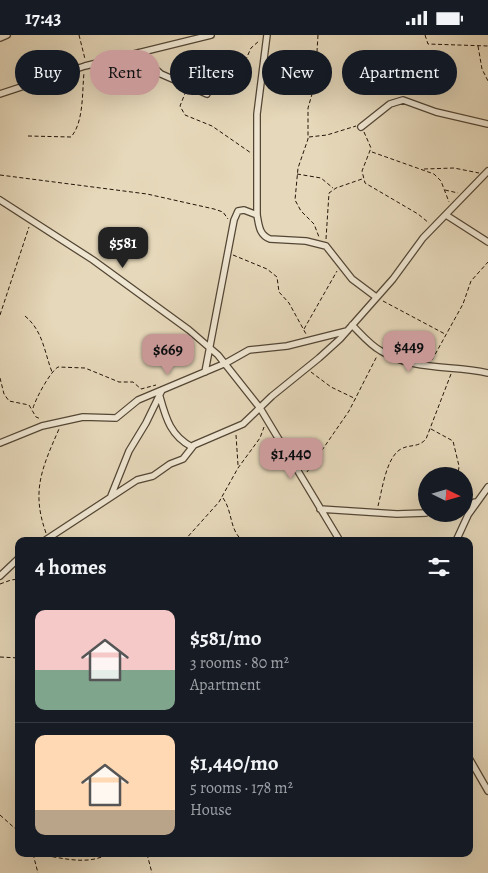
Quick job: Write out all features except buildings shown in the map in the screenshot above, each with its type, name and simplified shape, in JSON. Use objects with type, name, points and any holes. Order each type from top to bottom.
[{"type":"street","points":[[0,38],[7,35]]},
{"type":"street","points":[[150,50],[211,35]]},
{"type":"street","points":[[266,36],[258,114],[258,215],[260,230],[265,237],[324,245],[352,279],[376,297]]},
{"type":"street","points":[[2,92],[90,65]]},
{"type":"street","points":[[361,127],[390,104],[403,100],[436,112],[488,124]]},
{"type":"street","points":[[50,537],[137,480],[153,476],[170,464],[183,459],[192,447],[236,429],[260,409],[347,331],[393,279],[433,227],[486,173]]},
{"type":"street","points":[[0,200],[93,260],[209,347],[226,363],[260,409],[338,537]]},
{"type":"street","points":[[205,372],[231,229],[238,211],[244,210],[258,215]]},
{"type":"street","points":[[446,215],[488,242]]},
{"type":"street","points":[[352,325],[380,351],[413,364],[488,373]]},
{"type":"street","points":[[0,443],[30,429],[83,417],[116,417],[138,400],[226,363],[249,350],[287,346],[347,331]]},
{"type":"street","points":[[110,497],[129,451],[160,397],[162,390]]},
{"type":"street","points":[[160,397],[171,429],[177,437],[192,447]]},
{"type":"street","points":[[458,537],[476,502],[488,487]]},
{"type":"street","points":[[320,509],[377,513],[418,513]]},
{"type":"street","points":[[0,576],[15,561]]},
{"type":"street","points":[[473,766],[488,791]]},
{"type":"path","points":[[28,136],[64,138],[71,137],[75,131],[85,66],[79,35]]},
{"type":"path","points":[[318,35],[315,84],[308,108],[308,137],[296,174],[296,203],[314,224],[324,245]]},
{"type":"path","points":[[425,35],[428,44],[488,46]]},
{"type":"path","points":[[250,50],[266,36]]},
{"type":"path","points":[[478,45],[482,69],[488,81]]},
{"type":"path","points":[[186,95],[180,106],[185,115],[216,128],[230,140],[258,157]]},
{"type":"path","points":[[308,137],[327,135],[353,126],[361,127],[370,143],[371,151],[364,164],[362,179],[365,183],[418,214],[433,227]]},
{"type":"path","points":[[371,151],[422,169],[439,178],[452,209]]},
{"type":"path","points":[[422,169],[454,169],[486,173]]},
{"type":"path","points":[[296,174],[320,178],[333,189]]},
{"type":"path","points":[[0,175],[171,199],[223,213],[226,215],[231,229]]},
{"type":"path","points":[[324,245],[327,199],[333,189],[362,179]]},
{"type":"path","points":[[445,189],[466,194]]},
{"type":"path","points":[[0,315],[30,221]]},
{"type":"path","points":[[227,252],[266,269],[276,277],[279,292],[289,303],[309,339]]},
{"type":"path","points":[[431,367],[445,334],[463,303],[471,281],[488,261]]},
{"type":"path","points":[[304,330],[341,264]]},
{"type":"path","points":[[376,297],[445,334]]},
{"type":"path","points":[[25,316],[42,339],[52,372]]},
{"type":"path","points":[[303,479],[356,399],[380,351]]},
{"type":"path","points":[[32,408],[52,372],[58,367],[78,367],[95,371],[119,382],[132,382],[141,389],[158,385],[169,387]]},
{"type":"path","points":[[306,368],[331,387],[356,399]]},
{"type":"path","points":[[377,513],[386,473],[395,455],[399,449],[422,443],[430,429],[453,368]]},
{"type":"path","points":[[0,378],[4,394],[9,401],[25,403],[32,408],[36,417],[42,420]]},
{"type":"path","points":[[187,537],[222,497],[238,468],[260,438],[266,419]]},
{"type":"path","points":[[45,537],[40,519],[37,494],[42,469],[62,422]]},
{"type":"path","points":[[236,429],[238,468]]},
{"type":"path","points":[[430,429],[454,441],[459,467]]},
{"type":"path","points":[[222,497],[230,510],[233,529],[238,537]]},
{"type":"path","points":[[0,584],[15,579]]},
{"type":"path","points":[[0,657],[15,659]]},
{"type":"path","points":[[0,815],[15,828]]},
{"type":"path","points":[[34,857],[38,873]]},
{"type":"path","points":[[52,857],[78,861],[100,857]]},
{"type":"path","points":[[148,857],[152,873]]}]
